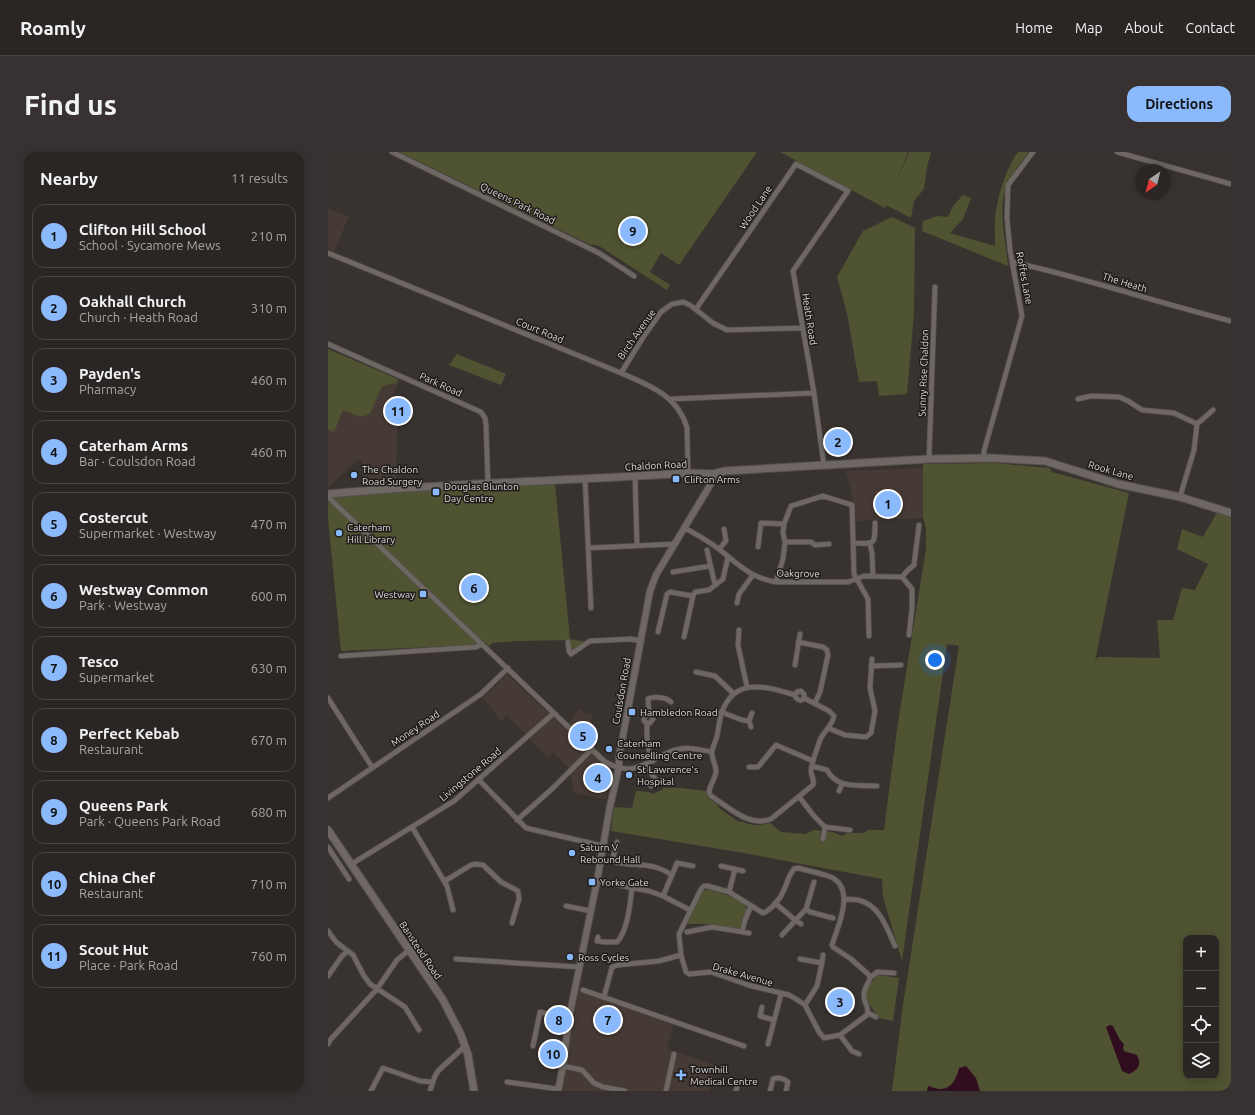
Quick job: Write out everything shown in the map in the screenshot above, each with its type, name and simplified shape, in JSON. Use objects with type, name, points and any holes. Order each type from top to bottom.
[{"type":"main road","name":"Chaldon Road","points":[[328,495],[384,489],[488,483],[688,473],[713,474],[724,471],[984,458]]},
{"type":"main road","name":"Rook Lane","points":[[984,458],[1045,461],[1118,484],[1180,497],[1231,513]]},
{"type":"main road","name":"Banstead Road","points":[[328,830],[350,865],[443,1000],[465,1046],[474,1091]]},
{"type":"street","name":"Queens Park Road","points":[[392,152],[599,253],[634,276]]},
{"type":"street","name":"Roffes Lane","points":[[984,458],[984,451],[1022,316],[1012,262],[1007,218],[1008,185],[1033,152]]},
{"type":"street","points":[[1118,152],[1231,184]]},
{"type":"street","name":"Wood Lane","points":[[696,309],[796,164],[848,191]]},
{"type":"street","name":"Heath Road","points":[[824,466],[814,393],[793,271],[848,191]]},
{"type":"street","name":"Court Road","points":[[328,254],[621,373],[671,399],[678,408],[687,428],[688,473]]},
{"type":"street","name":"The Heath","points":[[1012,262],[1092,281],[1191,311],[1231,321]]},
{"type":"street","name":"Sunny Rise Chaldon","points":[[929,460],[935,287]]},
{"type":"street","name":"Birch Avenue","points":[[621,373],[661,312],[672,304],[683,302],[696,309],[713,323],[727,330],[803,328]]},
{"type":"street","name":"Park Road","points":[[328,344],[481,412],[485,418],[486,425],[488,483]]},
{"type":"street","points":[[671,399],[814,393]]},
{"type":"street","points":[[1078,399],[1091,396],[1120,397],[1142,410],[1174,413],[1197,424]]},
{"type":"street","points":[[1180,497],[1194,450],[1197,424],[1213,410]]},
{"type":"street","name":"Coulsdon Road","points":[[558,1090],[579,967],[619,767],[619,757],[640,641],[653,582],[712,482],[713,474]]},
{"type":"street","points":[[635,476],[636,545]]},
{"type":"street","points":[[585,479],[591,608]]},
{"type":"street","points":[[328,495],[604,761],[619,767],[633,769],[676,750],[688,748],[712,752]]},
{"type":"street","points":[[776,582],[783,559],[785,542],[783,533],[784,524],[791,506],[823,496],[852,505],[854,574],[868,599],[869,636]]},
{"type":"street","points":[[758,547],[761,523],[784,524]]},
{"type":"street","points":[[854,543],[870,544],[874,541],[875,524]]},
{"type":"street","points":[[909,635],[912,608],[912,589],[902,578],[914,565],[919,525]]},
{"type":"street","name":"Oakgrove","points":[[685,528],[719,549],[753,575],[765,580],[776,582],[848,582],[864,576],[902,578]]},
{"type":"street","points":[[719,549],[726,541],[724,529]]},
{"type":"street","points":[[785,542],[811,542],[815,545],[829,544]]},
{"type":"street","points":[[588,548],[675,544]]},
{"type":"street","points":[[870,544],[873,576]]},
{"type":"street","points":[[707,550],[715,585]]},
{"type":"street","points":[[684,637],[695,592],[709,590],[723,579],[728,557]]},
{"type":"street","points":[[673,572],[710,566]]},
{"type":"street","points":[[737,604],[739,594],[753,575]]},
{"type":"street","points":[[658,632],[667,594],[670,592],[693,596]]},
{"type":"street","points":[[739,630],[738,644],[747,687]]},
{"type":"street","points":[[795,665],[800,634]]},
{"type":"street","points":[[568,642],[570,656],[590,642],[631,639],[640,641]]},
{"type":"street","points":[[798,642],[823,647],[827,650],[828,655],[820,692],[815,703]]},
{"type":"street","points":[[342,656],[476,647],[482,644]]},
{"type":"street","points":[[828,728],[845,735],[866,737],[871,733],[875,711],[870,688],[872,659]]},
{"type":"street","points":[[871,666],[901,665]]},
{"type":"street","name":"Money Road","points":[[328,798],[481,694],[508,668]]},
{"type":"street","points":[[705,674],[706,668]]},
{"type":"street","points":[[696,672],[719,678],[734,694]]},
{"type":"street","points":[[747,687],[775,689],[795,695],[799,700],[804,698],[832,713],[834,716],[820,739],[813,764],[812,775],[814,785],[800,798],[771,819],[764,822],[747,819],[711,796],[709,792],[716,772],[712,752],[717,737],[721,712],[728,700],[738,690],[747,687]]},
{"type":"street","points":[[328,698],[372,767]]},
{"type":"street","points":[[653,761],[646,741],[647,723],[650,723],[653,720],[652,716],[649,715],[648,699],[668,699],[671,702]]},
{"type":"street","points":[[721,712],[749,721]]},
{"type":"street","name":"Livingstone Road","points":[[350,865],[454,801],[554,713]]},
{"type":"street","points":[[751,727],[749,721],[752,713]]},
{"type":"street","points":[[749,767],[758,767],[776,745],[827,770],[830,776],[842,784],[877,786]]},
{"type":"street","points":[[517,820],[553,788],[592,749]]},
{"type":"street","points":[[645,765],[656,780],[651,786]]},
{"type":"street","points":[[479,780],[526,828],[603,846]]},
{"type":"street","points":[[839,791],[842,784]]},
{"type":"street","points":[[800,798],[825,827],[850,830]]},
{"type":"street","points":[[412,827],[447,886],[453,910]]},
{"type":"street","points":[[823,839],[825,827]]},
{"type":"street","points":[[618,842],[613,858],[615,862],[652,865],[664,869],[672,874]]},
{"type":"street","points":[[328,846],[349,879]]},
{"type":"street","points":[[663,896],[677,863],[693,866]]},
{"type":"street","points":[[445,882],[471,865],[482,865],[501,882],[518,891],[520,894],[512,923]]},
{"type":"street","points":[[722,866],[743,871]]},
{"type":"street","points":[[735,869],[729,892],[763,913],[775,903],[783,893],[791,872],[794,869],[798,868],[817,872],[832,878],[839,884],[844,892],[845,900],[841,920],[832,945],[851,959],[869,975],[870,978]]},
{"type":"street","points":[[597,881],[648,891],[663,896],[690,910]]},
{"type":"street","points":[[782,935],[806,909],[814,882]]},
{"type":"street","name":"Drake Avenue","points":[[729,892],[708,886],[704,886],[701,889],[679,934],[681,955],[686,972],[689,974],[711,972],[720,974],[748,985],[789,995],[804,1006],[824,1038],[840,1035]]},
{"type":"street","points":[[598,937],[597,941],[604,942],[617,942],[621,938],[629,912],[632,888]]},
{"type":"street","points":[[845,900],[858,900],[869,905],[879,913],[895,946]]},
{"type":"street","points":[[775,903],[801,924]]},
{"type":"street","points":[[566,906],[591,912]]},
{"type":"street","points":[[742,932],[751,906]]},
{"type":"street","points":[[806,909],[810,912],[833,918]]},
{"type":"street","points":[[686,932],[712,927],[749,934]]},
{"type":"street","points":[[328,931],[336,942],[348,951],[357,961],[364,976],[370,984],[405,1007],[419,1030]]},
{"type":"street","points":[[328,1044],[377,989],[397,960],[409,950]]},
{"type":"street","points":[[328,976],[342,956],[348,951]]},
{"type":"street","points":[[604,997],[612,967],[618,965],[659,961],[681,955]]},
{"type":"street","points":[[804,1006],[817,986],[823,955]]},
{"type":"street","points":[[456,958],[579,967]]},
{"type":"street","points":[[800,959],[822,963]]},
{"type":"street","points":[[859,1054],[852,1051],[840,1035],[867,1015],[869,1009],[864,1002],[864,991],[870,978],[877,972],[894,973]]},
{"type":"street","points":[[583,990],[744,1046]]},
{"type":"street","points":[[768,1044],[781,994]]},
{"type":"street","points":[[762,1007],[760,1016],[774,1020]]},
{"type":"street","points":[[533,1046],[540,1012],[570,1018]]},
{"type":"street","points":[[868,1013],[876,1017]]},
{"type":"street","points":[[430,1091],[432,1082],[438,1071],[465,1046]]},
{"type":"street","points":[[666,1091],[674,1054]]},
{"type":"street","points":[[563,1066],[582,1070],[594,1083],[603,1087],[624,1091]]},
{"type":"street","points":[[371,1091],[383,1068],[420,1081],[432,1082]]},
{"type":"street","points":[[770,1091],[772,1079],[776,1078],[786,1080],[788,1082],[786,1091]]},
{"type":"street","points":[[507,1082],[558,1090]]},
{"type":"shaded area","points":[[328,204],[329,210],[349,216],[334,252],[329,249],[328,251]]},
{"type":"shaded area","points":[[328,349],[400,380],[388,406],[388,412],[406,421],[397,427],[396,483],[362,486],[362,460],[357,460],[328,487]]},
{"type":"shaded area","points":[[923,468],[923,518],[857,521],[846,471]]},
{"type":"shaded area","points":[[507,674],[565,729],[579,709],[586,715],[593,712],[589,732],[593,734],[591,745],[602,765],[611,773],[606,799],[574,793],[569,768],[553,752],[547,757],[507,715],[501,721],[483,697],[489,693]]},
{"type":"shaded area","points":[[579,991],[673,1025],[667,1049],[715,1065],[710,1091],[561,1091]]},
{"type":"shaded area","points":[[1110,1025],[1113,1026],[1120,1040],[1124,1044],[1124,1051],[1137,1055],[1139,1062],[1138,1067],[1135,1071],[1129,1074],[1122,1071],[1106,1027]]},
{"type":"shaded area","points":[[966,1066],[976,1078],[980,1091],[927,1091],[928,1086],[941,1089],[948,1087],[955,1079],[959,1068]]},
{"type":"green space","points":[[399,152],[757,152],[679,265],[661,253],[650,272],[670,285],[667,290],[599,246],[589,244]]},
{"type":"green space","points":[[780,152],[908,152],[895,185],[909,152],[931,152],[924,189],[914,201],[911,218],[886,205],[885,208]]},
{"type":"green space","points":[[1018,152],[1029,152],[1011,177],[1006,187],[1004,197],[1002,209],[1008,266],[922,231],[923,221],[937,216],[948,217],[953,206],[963,195],[971,198],[963,219],[950,233],[995,246],[995,220],[998,199],[1008,170]]},
{"type":"green space","points":[[892,217],[915,228],[914,313],[907,394],[879,396],[877,381],[859,382],[847,313],[837,277],[863,231]]},
{"type":"green space","points":[[328,349],[398,379],[396,383],[382,386],[370,414],[360,417],[343,410],[334,432],[328,429]]},
{"type":"green space","points":[[457,354],[506,374],[501,385],[449,365]]},
{"type":"green space","points":[[995,463],[1049,468],[1052,472],[1129,493],[1095,661],[1098,657],[1160,658],[1157,620],[1173,620],[1182,588],[1195,590],[1208,564],[1177,549],[1182,529],[1203,537],[1217,512],[1231,518],[1231,1091],[892,1091],[903,1005],[959,646],[947,644],[902,961],[883,897],[882,879],[744,853],[611,831],[614,807],[632,808],[636,791],[649,792],[652,794],[662,790],[663,788],[706,791],[708,798],[739,822],[752,825],[770,823],[781,832],[805,834],[814,830],[821,831],[820,838],[825,839],[827,831],[843,836],[847,833],[864,833],[868,830],[884,830],[897,729],[926,549],[926,528],[923,518],[923,464]]},
{"type":"green space","points":[[555,484],[570,639],[586,642],[573,651],[570,647],[570,640],[518,641],[492,643],[489,646],[482,640],[476,645],[341,651],[328,519],[328,499],[332,496]]},
{"type":"green space","points":[[708,889],[734,898],[746,907],[746,914],[740,928],[738,929],[709,924],[687,924],[703,891]]},
{"type":"green space","points":[[877,975],[899,978],[893,1021],[879,1018],[867,1001],[866,990]]},
{"type":"place","name":"Queens Park","points":[[633,231]]},
{"type":"place","name":"Scout Hut","points":[[398,411]]},
{"type":"place","name":"Oakhall Church","points":[[838,442]]},
{"type":"place","name":"The Chaldon Road Surgery","points":[[354,475]]},
{"type":"place","name":"Clifton Arms","points":[[676,479]]},
{"type":"place","name":"Douglas Blunton Day Centre","points":[[436,492]]},
{"type":"place","name":"Clifton Hill School","points":[[888,504]]},
{"type":"place","name":"Caterham Hill Library","points":[[339,533]]},
{"type":"place","name":"Westway Common","points":[[474,588]]},
{"type":"place","name":"Westway","points":[[423,594]]},
{"type":"place","name":"Hambledon Road","points":[[632,712]]},
{"type":"place","name":"Costercut","points":[[583,736]]},
{"type":"place","name":"Caterham Counselling Centre","points":[[609,749]]},
{"type":"place","name":"St Lawrence's Hospital","points":[[629,775]]},
{"type":"place","name":"Caterham Arms","points":[[598,778]]},
{"type":"place","name":"Saturn V Rebound Hall","points":[[572,853]]},
{"type":"place","name":"Yorke Gate","points":[[592,882]]},
{"type":"place","name":"Ross Cycles","points":[[570,957]]},
{"type":"place","name":"Payden's","points":[[840,1002]]},
{"type":"place","name":"Perfect Kebab","points":[[559,1020]]},
{"type":"place","name":"Tesco","points":[[608,1020]]},
{"type":"place","name":"China Chef","points":[[553,1054]]},
{"type":"place","name":"Townhill Medical Centre","points":[[681,1075]]}]
